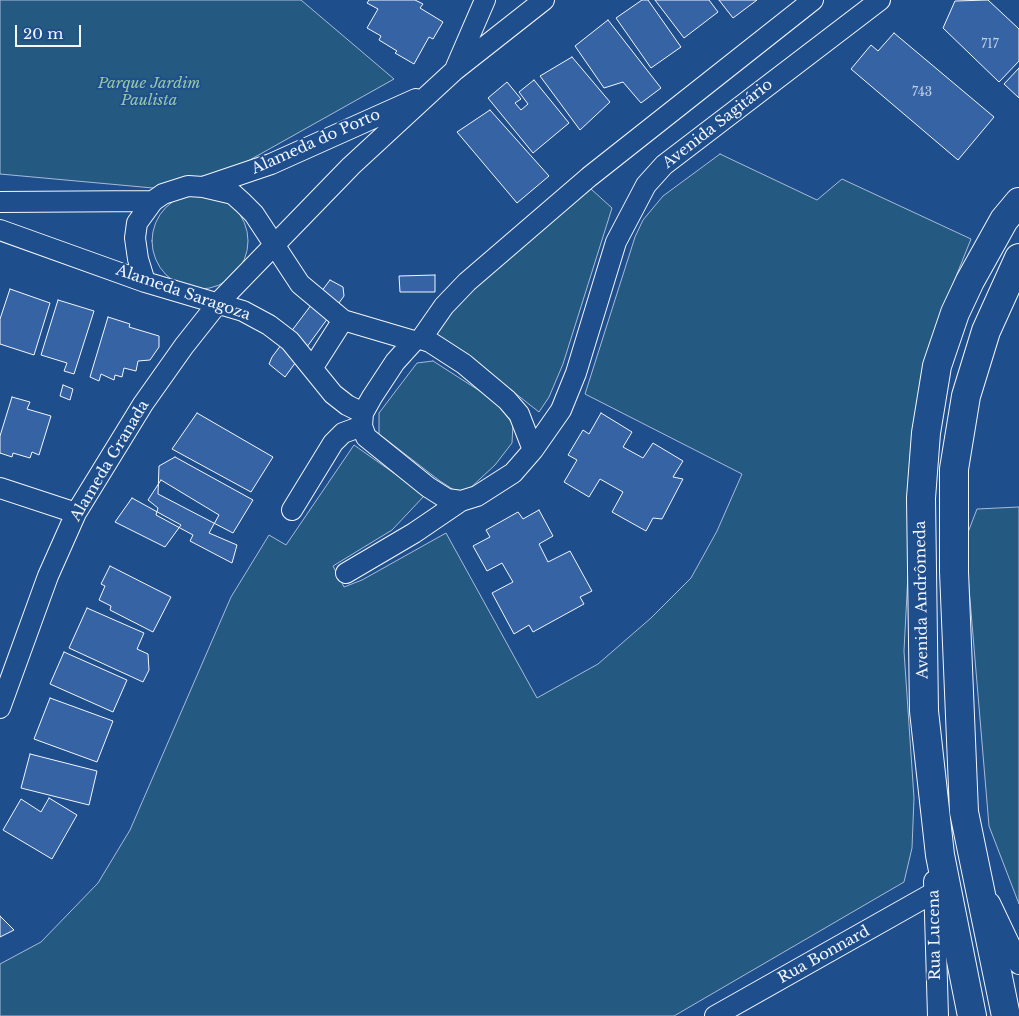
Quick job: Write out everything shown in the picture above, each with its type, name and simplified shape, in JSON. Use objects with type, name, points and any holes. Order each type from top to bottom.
[{"type":"main road","name":"Avenida Andrômeda","points":[[972,1016],[940,855],[924,711],[920,498],[926,433],[937,366],[955,313],[989,245],[1004,220],[1019,202]]},
{"type":"main road","points":[[1006,1016],[964,812],[954,572],[954,469],[969,387],[986,331],[1019,258]]},
{"type":"street","points":[[455,70],[485,0]]},
{"type":"street","name":"Alameda do Porto","points":[[273,245],[427,94],[544,0]]},
{"type":"street","points":[[461,501],[447,499],[428,487],[366,437],[363,420],[372,396],[395,362],[417,340],[467,282],[589,177],[813,0]]},
{"type":"street","name":"Avenida Sagitário","points":[[534,450],[561,410],[576,373],[616,242],[646,185],[664,165],[880,0]]},
{"type":"street","name":"Alameda do Porto","points":[[203,187],[270,164],[427,94]]},
{"type":"street","points":[[145,282],[138,259],[135,238],[137,223],[153,201],[174,189],[203,187],[232,194],[254,214],[300,284],[343,320],[430,342],[464,364],[507,400],[519,414],[534,450],[513,473],[477,496],[461,501],[414,533],[346,573]]},
{"type":"street","points":[[0,202],[153,201]]},
{"type":"street","points":[[9,233],[16,211],[25,202]]},
{"type":"street","name":"Alameda Saragoza","points":[[9,233],[145,282],[243,311],[269,325],[290,341],[333,394],[363,420]]},
{"type":"street","name":"Alameda Granada","points":[[0,708],[48,576],[76,513],[143,404],[218,303],[273,245]]},
{"type":"street","points":[[313,367],[343,320]]},
{"type":"street","points":[[292,510],[333,443],[343,433],[363,420]]},
{"type":"street","points":[[0,488],[76,513]]},
{"type":"street","name":"Rua Lucena","points":[[938,1016],[933,893],[940,855]]},
{"type":"street","points":[[979,880],[1019,964]]},
{"type":"street","name":"Rua Bonnard","points":[[715,1016],[933,893]]},
{"type":"green space","name":"Parque Jardim Paulista","points":[[0,0],[301,0],[394,79],[214,180],[171,184],[153,188],[0,174]]},
{"type":"green space","points":[[720,154],[817,200],[842,179],[971,239],[941,314],[915,440],[904,651],[914,798],[912,848],[904,882],[674,1016],[0,1016],[0,964],[41,942],[98,883],[130,830],[231,597],[269,535],[286,545],[354,445],[425,495],[392,530],[333,566],[344,587],[362,580],[446,533],[537,698],[598,664],[651,618],[691,578],[717,531],[742,474],[585,394],[635,237],[643,220],[663,196]]},
{"type":"green space","points":[[591,189],[612,208],[563,364],[549,397],[539,412],[478,364],[429,334],[452,303]]},
{"type":"green space","points":[[200,193],[218,197],[234,207],[244,223],[248,241],[244,259],[234,275],[218,285],[200,289],[182,285],[166,275],[156,259],[152,241],[156,223],[166,207],[182,197]]},
{"type":"green space","points":[[433,361],[494,400],[513,424],[512,443],[495,465],[467,491],[454,490],[440,481],[379,434],[379,413],[417,363]]},
{"type":"green space","points":[[1019,507],[1019,904],[989,826],[965,540],[977,509]]},
{"type":"building","points":[[369,0],[415,0],[423,4],[420,8],[443,22],[433,39],[429,37],[414,64],[395,53],[397,51],[379,40],[381,36],[367,28],[378,9],[367,3]]},
{"type":"building","points":[[642,0],[648,0],[681,47],[651,68],[616,18]]},
{"type":"building","points":[[655,0],[709,0],[718,12],[684,38]]},
{"type":"building","points":[[719,0],[757,0],[733,18]]},
{"type":"building","points":[[988,0],[1019,29],[1019,61],[999,82],[943,28],[955,1]]},
{"type":"building","points":[[608,20],[661,88],[641,103],[623,82],[604,88],[575,46]]},
{"type":"building","points":[[894,33],[994,117],[958,160],[851,69],[871,45],[878,51]]},
{"type":"building","points":[[572,57],[610,102],[580,130],[540,76]]},
{"type":"building","points":[[1019,68],[1019,98],[1004,84]]},
{"type":"building","points":[[534,80],[569,123],[533,153],[488,98],[507,82],[521,99],[515,103],[521,110],[528,104],[519,92]]},
{"type":"building","points":[[490,110],[549,176],[517,203],[457,132]]},
{"type":"building","points":[[435,275],[435,292],[400,292],[399,276]]},
{"type":"building","points":[[330,280],[343,287],[344,296],[285,377],[269,364],[272,357]]},
{"type":"building","points":[[10,289],[50,303],[34,355],[0,344],[0,319]]},
{"type":"building","points":[[58,300],[94,311],[74,374],[64,371],[67,363],[41,355]]},
{"type":"building","points":[[108,317],[130,324],[129,327],[159,336],[159,347],[150,360],[138,361],[136,371],[124,368],[122,377],[115,375],[114,380],[101,374],[99,381],[90,377]]},
{"type":"building","points":[[63,385],[73,389],[70,400],[60,396]]},
{"type":"building","points":[[12,397],[30,402],[27,409],[51,416],[39,455],[32,452],[30,458],[13,453],[12,457],[0,453],[0,436]]},
{"type":"building","points":[[197,413],[273,457],[251,492],[172,449]]},
{"type":"building","points":[[601,413],[632,432],[623,447],[643,458],[653,443],[683,461],[673,477],[683,479],[662,519],[653,518],[646,531],[612,512],[623,492],[600,479],[589,497],[564,482],[577,460],[568,455],[583,430],[589,434]]},
{"type":"building","points":[[175,457],[253,500],[233,533],[158,494],[159,466]]},
{"type":"building","points":[[161,480],[219,515],[209,533],[237,545],[232,563],[190,541],[193,535],[156,515],[158,508],[148,500]]},
{"type":"building","points":[[132,498],[181,525],[165,547],[115,522]]},
{"type":"building","points":[[539,510],[553,536],[539,544],[548,562],[570,551],[592,591],[580,597],[584,604],[533,632],[529,625],[514,634],[492,593],[513,582],[502,563],[487,571],[473,546],[490,537],[486,530],[518,512],[523,519]]},
{"type":"building","points":[[110,566],[171,597],[153,632],[110,610],[111,606],[99,600],[105,586],[101,584]]},
{"type":"building","points":[[87,608],[144,633],[137,649],[148,654],[149,670],[143,682],[69,648]]},
{"type":"building","points":[[64,652],[127,680],[113,712],[50,684]]},
{"type":"building","points":[[50,698],[113,721],[97,762],[34,739]]},
{"type":"building","points":[[30,754],[97,771],[89,805],[21,788]]},
{"type":"building","points":[[49,798],[77,815],[52,859],[3,830],[21,799],[41,812]]},
{"type":"building","points":[[0,916],[14,930],[0,937]]}]
